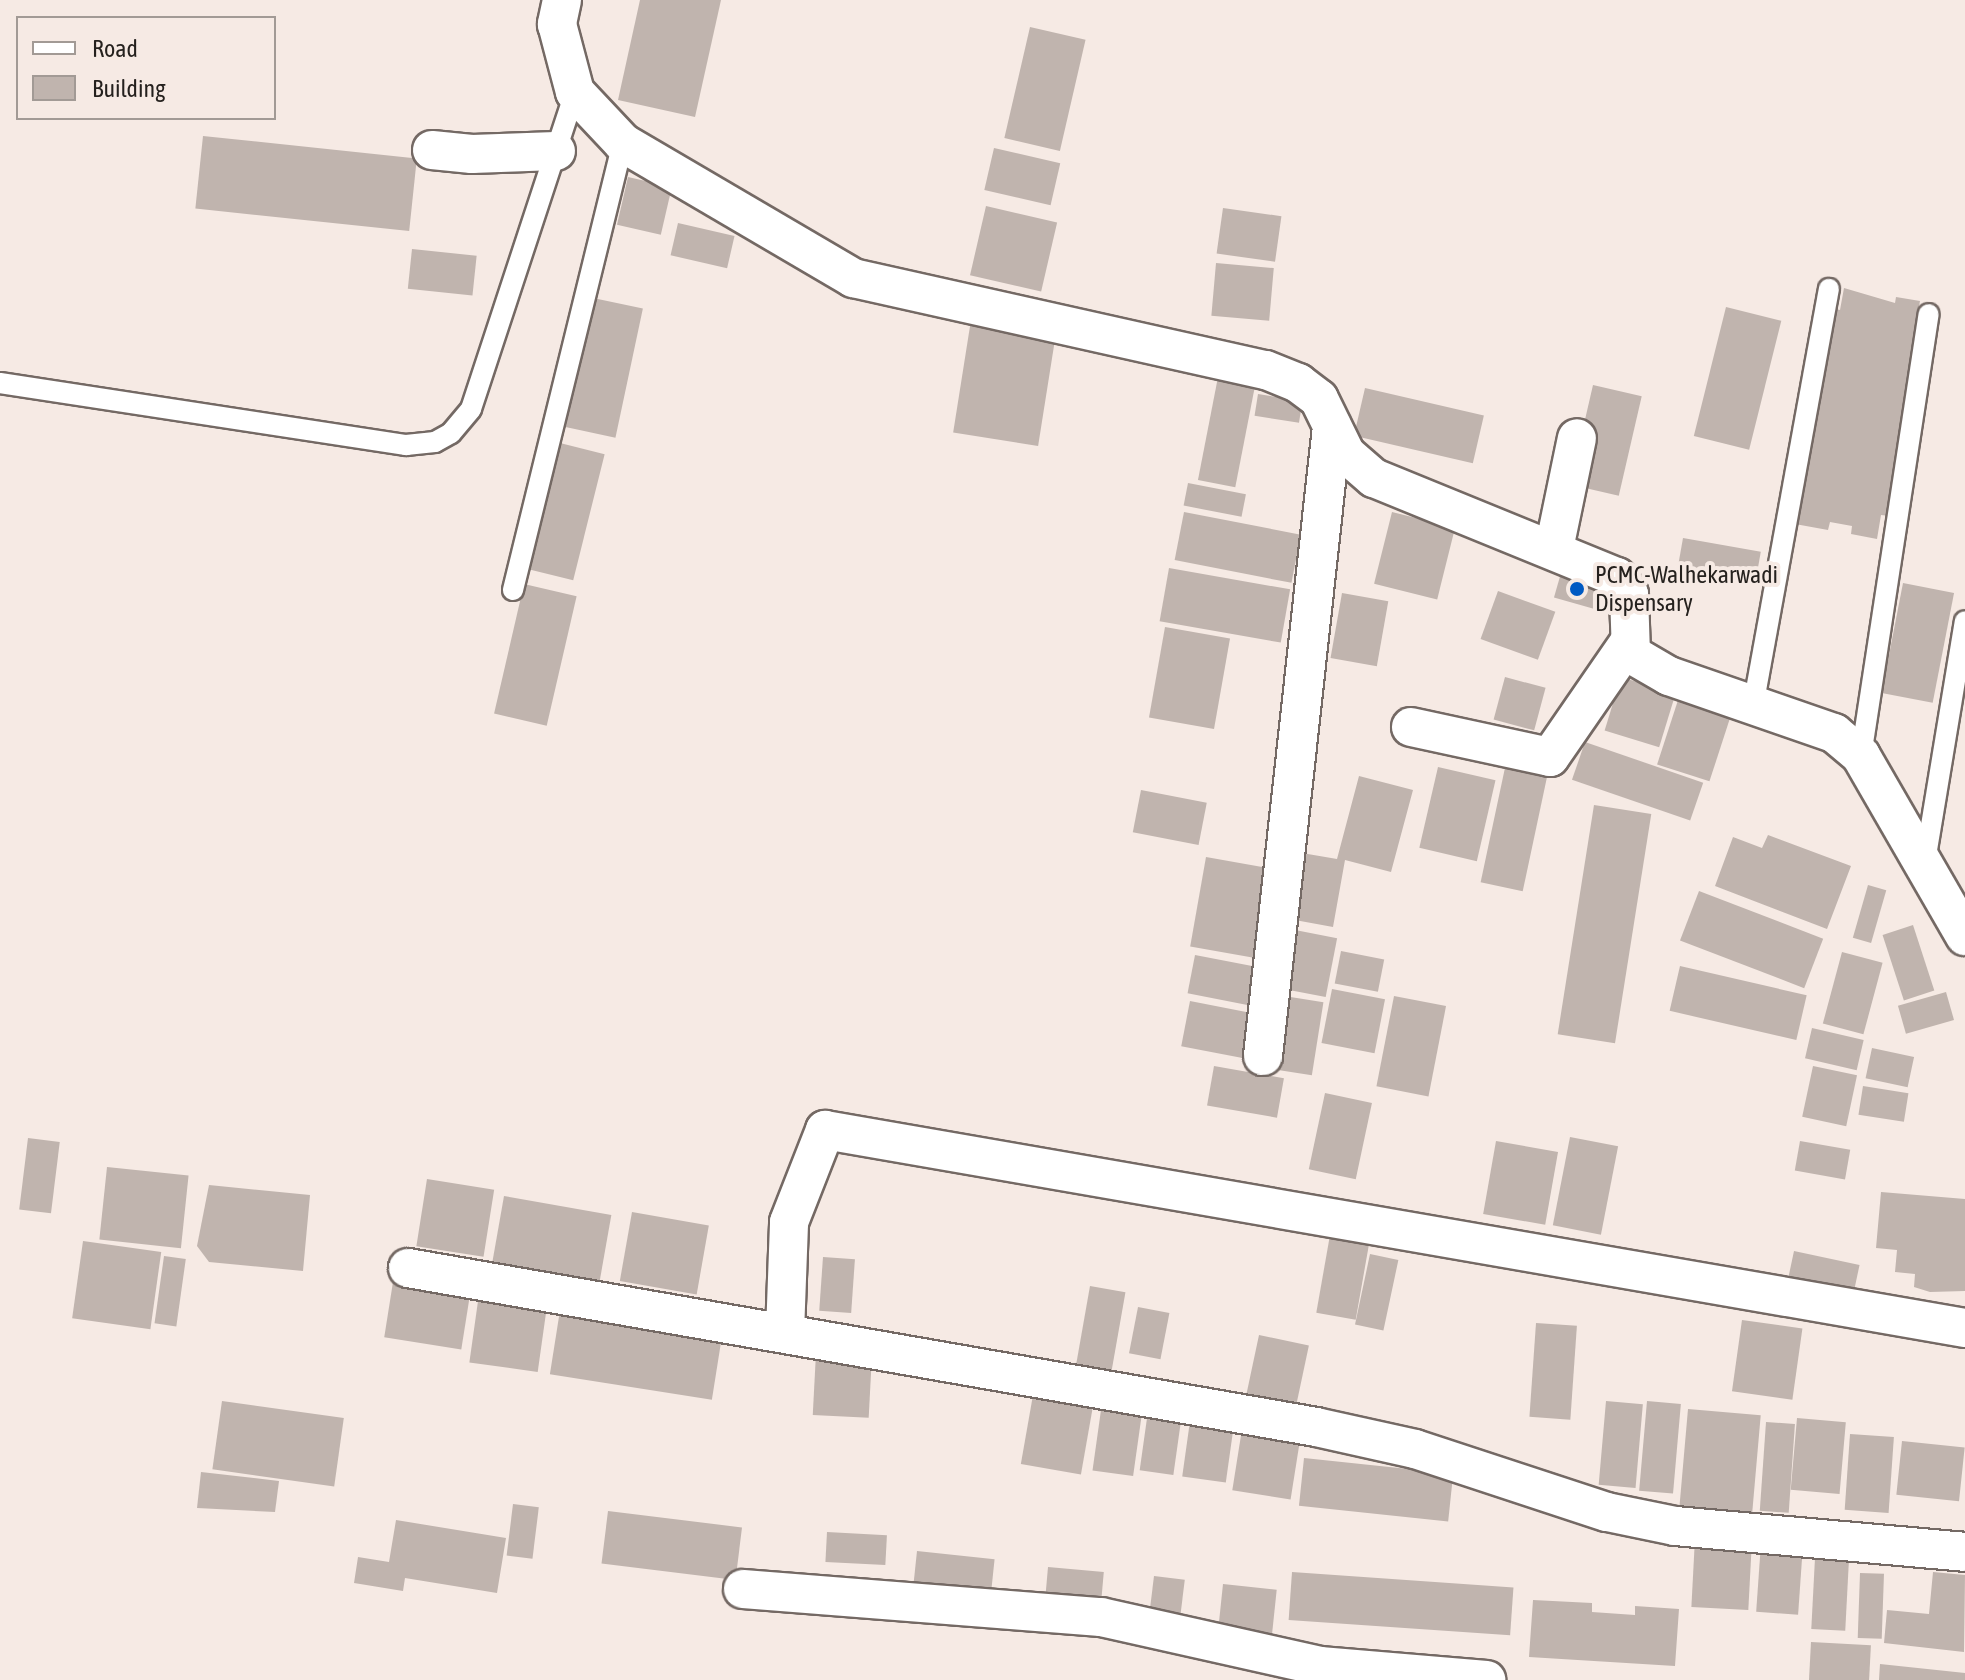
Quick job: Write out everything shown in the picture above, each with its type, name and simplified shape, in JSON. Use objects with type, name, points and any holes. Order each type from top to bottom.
[{"type":"street","points":[[562,0],[557,24],[575,92],[623,143],[853,278],[1266,370],[1298,383],[1319,399],[1346,454],[1374,478],[1617,577],[1629,594],[1628,644],[1631,654],[1669,676],[1754,701],[1834,733],[1861,756],[1965,936]]},
{"type":"street","points":[[432,150],[472,154],[556,151]]},
{"type":"street","points":[[1263,1056],[1332,427]]},
{"type":"street","points":[[1554,549],[1577,438]]},
{"type":"street","points":[[1411,727],[1550,757],[1628,644]]},
{"type":"street","points":[[785,1333],[789,1222],[825,1130],[1965,1328]]},
{"type":"street","points":[[408,1268],[1316,1427],[1415,1449],[1607,1512],[1675,1526],[1965,1552]]},
{"type":"street","points":[[743,1589],[1101,1617],[1320,1666],[1486,1680]]},
{"type":"lane","points":[[0,383],[406,445],[435,442],[451,433],[471,409],[575,92]]},
{"type":"lane","points":[[513,590],[623,143]]},
{"type":"lane","points":[[1754,701],[1829,289]]},
{"type":"lane","points":[[1861,756],[1929,314]]},
{"type":"lane","points":[[1925,862],[1965,621]]},
{"type":"building","points":[[640,0],[721,0],[695,117],[618,100]]},
{"type":"building","points":[[1030,27],[1086,40],[1060,151],[1004,138]]},
{"type":"building","points":[[203,136],[417,158],[409,231],[195,209]]},
{"type":"building","points":[[994,148],[1060,163],[1051,205],[984,190]]},
{"type":"building","points":[[628,177],[672,187],[661,235],[617,225]]},
{"type":"building","points":[[986,206],[1057,222],[1041,292],[970,275]]},
{"type":"building","points":[[1223,208],[1281,216],[1275,262],[1217,254]]},
{"type":"building","points":[[678,223],[735,236],[727,268],[671,255]]},
{"type":"building","points":[[412,249],[477,256],[472,296],[408,289]]},
{"type":"building","points":[[1216,263],[1274,268],[1269,321],[1211,316]]},
{"type":"building","points":[[1844,288],[1895,303],[1896,297],[1920,301],[1916,322],[1925,324],[1890,516],[1881,515],[1877,539],[1851,534],[1852,526],[1830,522],[1828,530],[1795,524],[1830,308],[1840,310]]},
{"type":"building","points":[[593,298],[643,309],[615,438],[566,427]]},
{"type":"building","points":[[1726,307],[1781,321],[1749,450],[1694,436]]},
{"type":"building","points":[[971,320],[1056,333],[1038,446],[953,433]]},
{"type":"building","points":[[1218,377],[1255,384],[1235,487],[1198,480]]},
{"type":"building","points":[[1593,385],[1642,396],[1619,496],[1570,484]]},
{"type":"building","points":[[1365,388],[1484,415],[1473,463],[1354,436]]},
{"type":"building","points":[[1258,394],[1302,401],[1299,423],[1255,416]]},
{"type":"building","points":[[560,443],[605,454],[573,580],[529,569]]},
{"type":"building","points":[[1188,483],[1246,494],[1242,517],[1184,506]]},
{"type":"building","points":[[1184,512],[1301,535],[1291,583],[1175,560]]},
{"type":"building","points":[[1392,512],[1455,528],[1437,600],[1374,584]]},
{"type":"building","points":[[1683,538],[1761,552],[1756,580],[1678,567]]},
{"type":"building","points":[[1565,559],[1607,571],[1596,610],[1554,597]]},
{"type":"building","points":[[1169,568],[1290,589],[1281,643],[1160,621]]},
{"type":"building","points":[[1903,583],[1954,593],[1933,703],[1882,693]]},
{"type":"building","points":[[524,584],[577,596],[547,726],[494,714]]},
{"type":"building","points":[[1498,591],[1555,612],[1538,660],[1481,639]]},
{"type":"building","points":[[1342,593],[1388,601],[1377,666],[1331,658]]},
{"type":"building","points":[[1165,627],[1230,638],[1214,729],[1149,718]]},
{"type":"building","points":[[1505,677],[1546,688],[1534,730],[1494,720]]},
{"type":"building","points":[[1621,677],[1676,694],[1659,747],[1605,731]]},
{"type":"building","points":[[1680,694],[1732,711],[1709,781],[1657,764]]},
{"type":"building","points":[[1585,742],[1703,783],[1690,821],[1572,780]]},
{"type":"building","points":[[1506,763],[1548,772],[1523,891],[1481,882]]},
{"type":"building","points":[[1438,767],[1495,780],[1477,861],[1419,848]]},
{"type":"building","points":[[1359,776],[1413,790],[1391,872],[1345,860],[1333,927],[1284,918],[1296,852],[1337,859]]},
{"type":"building","points":[[1141,790],[1207,803],[1199,845],[1133,832]]},
{"type":"building","points":[[1594,805],[1651,814],[1615,1043],[1558,1034]]},
{"type":"building","points":[[1768,835],[1851,866],[1827,929],[1715,886],[1733,837],[1762,848]]},
{"type":"building","points":[[1206,857],[1281,870],[1265,960],[1190,947]]},
{"type":"building","points":[[1868,885],[1886,890],[1871,943],[1853,938]]},
{"type":"building","points":[[1699,891],[1823,939],[1804,988],[1680,940]]},
{"type":"building","points":[[1913,925],[1934,991],[1904,1001],[1883,935]]},
{"type":"building","points":[[1290,929],[1337,938],[1326,997],[1279,988]]},
{"type":"building","points":[[1341,951],[1384,959],[1378,992],[1335,983]]},
{"type":"building","points":[[1842,952],[1883,963],[1863,1034],[1823,1023]]},
{"type":"building","points":[[1195,955],[1264,968],[1256,1007],[1188,993]]},
{"type":"building","points":[[1680,966],[1807,995],[1796,1040],[1670,1011]]},
{"type":"building","points":[[1332,989],[1385,999],[1375,1053],[1322,1043]]},
{"type":"building","points":[[1946,992],[1954,1020],[1906,1034],[1898,1006]]},
{"type":"building","points":[[1278,995],[1323,1002],[1312,1075],[1266,1068]]},
{"type":"building","points":[[1394,996],[1446,1006],[1428,1096],[1376,1086]]},
{"type":"building","points":[[1190,1001],[1258,1014],[1249,1059],[1181,1046]]},
{"type":"building","points":[[1812,1028],[1864,1040],[1857,1070],[1805,1058]]},
{"type":"building","points":[[1872,1048],[1914,1057],[1908,1087],[1866,1078]]},
{"type":"building","points":[[1214,1066],[1284,1078],[1277,1118],[1207,1105]]},
{"type":"building","points":[[1813,1066],[1857,1075],[1846,1126],[1802,1117]]},
{"type":"building","points":[[1863,1086],[1908,1093],[1904,1122],[1858,1115]]},
{"type":"building","points":[[1325,1093],[1372,1103],[1356,1179],[1309,1169]]},
{"type":"building","points":[[1570,1137],[1618,1146],[1601,1235],[1553,1225]]},
{"type":"building","points":[[28,1138],[60,1142],[51,1213],[19,1209]]},
{"type":"building","points":[[1496,1141],[1558,1152],[1545,1225],[1483,1214]]},
{"type":"building","points":[[1800,1141],[1850,1150],[1845,1179],[1795,1171]]},
{"type":"building","points":[[107,1167],[189,1176],[181,1248],[99,1240]]},
{"type":"building","points":[[427,1179],[494,1190],[484,1257],[416,1246]]},
{"type":"building","points":[[209,1185],[310,1195],[303,1271],[209,1262],[197,1246]]},
{"type":"building","points":[[1881,1192],[1965,1199],[1965,1291],[1930,1292],[1914,1287],[1915,1274],[1895,1272],[1897,1250],[1876,1248]]},
{"type":"building","points":[[504,1196],[611,1215],[599,1283],[492,1264]]},
{"type":"building","points":[[632,1212],[709,1226],[697,1294],[620,1281]]},
{"type":"building","points":[[1330,1235],[1369,1242],[1356,1320],[1316,1313]]},
{"type":"building","points":[[83,1241],[161,1252],[150,1329],[72,1318]]},
{"type":"building","points":[[1794,1251],[1860,1265],[1852,1300],[1787,1286]]},
{"type":"building","points":[[1370,1254],[1398,1260],[1383,1330],[1355,1324]]},
{"type":"building","points":[[164,1256],[186,1259],[176,1326],[155,1323]]},
{"type":"building","points":[[823,1257],[855,1259],[851,1313],[819,1311]]},
{"type":"building","points":[[393,1282],[470,1294],[461,1350],[384,1337]]},
{"type":"building","points":[[1090,1286],[1125,1292],[1112,1371],[1076,1365]]},
{"type":"building","points":[[478,1301],[546,1311],[538,1372],[469,1362]]},
{"type":"building","points":[[561,1304],[723,1330],[712,1400],[550,1374]]},
{"type":"building","points":[[1138,1307],[1169,1313],[1160,1359],[1129,1353]]},
{"type":"building","points":[[1742,1320],[1802,1328],[1792,1400],[1732,1391]]},
{"type":"building","points":[[1536,1323],[1577,1326],[1570,1420],[1529,1417]]},
{"type":"building","points":[[1259,1335],[1309,1346],[1296,1405],[1246,1395]]},
{"type":"building","points":[[816,1353],[872,1356],[869,1418],[813,1415]]},
{"type":"building","points":[[1033,1395],[1093,1406],[1081,1475],[1021,1464]]},
{"type":"building","points":[[222,1401],[344,1418],[334,1486],[212,1469]]},
{"type":"building","points":[[1606,1401],[1643,1404],[1636,1488],[1599,1485]]},
{"type":"building","points":[[1647,1401],[1681,1404],[1673,1494],[1639,1491]]},
{"type":"building","points":[[1149,1404],[1183,1409],[1173,1475],[1140,1470]]},
{"type":"building","points":[[1688,1409],[1761,1415],[1752,1514],[1679,1508]]},
{"type":"building","points":[[1101,1410],[1142,1416],[1133,1476],[1093,1470]]},
{"type":"building","points":[[1191,1414],[1235,1420],[1226,1483],[1182,1476]]},
{"type":"building","points":[[1797,1418],[1846,1422],[1840,1494],[1791,1490]]},
{"type":"building","points":[[1766,1422],[1795,1424],[1789,1513],[1760,1511]]},
{"type":"building","points":[[1242,1429],[1300,1438],[1291,1499],[1232,1490]]},
{"type":"building","points":[[1850,1434],[1894,1437],[1889,1513],[1845,1510]]},
{"type":"building","points":[[1902,1441],[1965,1448],[1959,1501],[1896,1495]]},
{"type":"building","points":[[1304,1458],[1453,1474],[1448,1521],[1299,1506]]},
{"type":"building","points":[[201,1472],[279,1481],[275,1512],[197,1508]]},
{"type":"building","points":[[513,1504],[539,1507],[532,1559],[507,1556]]},
{"type":"building","points":[[608,1511],[742,1527],[736,1580],[602,1564]]},
{"type":"building","points":[[396,1520],[506,1538],[497,1593],[405,1578],[403,1591],[354,1583],[358,1557],[389,1562]]},
{"type":"building","points":[[827,1532],[887,1535],[885,1565],[825,1562]]},
{"type":"building","points":[[1695,1538],[1752,1541],[1748,1610],[1691,1607]]},
{"type":"building","points":[[1761,1543],[1803,1546],[1798,1615],[1756,1612]]},
{"type":"building","points":[[917,1551],[995,1559],[990,1604],[912,1596]]},
{"type":"building","points":[[1815,1558],[1849,1560],[1845,1631],[1811,1629]]},
{"type":"building","points":[[1048,1567],[1104,1572],[1100,1613],[1044,1608]]},
{"type":"building","points":[[1292,1572],[1513,1587],[1510,1635],[1289,1620]]},
{"type":"building","points":[[1933,1572],[1965,1575],[1964,1652],[1884,1643],[1887,1610],[1929,1614]]},
{"type":"building","points":[[1860,1573],[1884,1574],[1882,1639],[1858,1638]]},
{"type":"building","points":[[1154,1576],[1185,1580],[1179,1624],[1149,1621]]},
{"type":"building","points":[[1223,1584],[1277,1590],[1272,1636],[1218,1631]]},
{"type":"building","points":[[1533,1600],[1592,1603],[1592,1612],[1635,1615],[1635,1606],[1679,1609],[1675,1666],[1529,1657]]},
{"type":"building","points":[[1811,1642],[1871,1645],[1869,1680],[1809,1680]]},
{"type":"building","points":[[1880,1664],[1965,1673],[1965,1680],[1879,1680]]},
{"type":"place","name":"PCMC-Walhekarwadi Dispensary","points":[[1577,589]]}]
